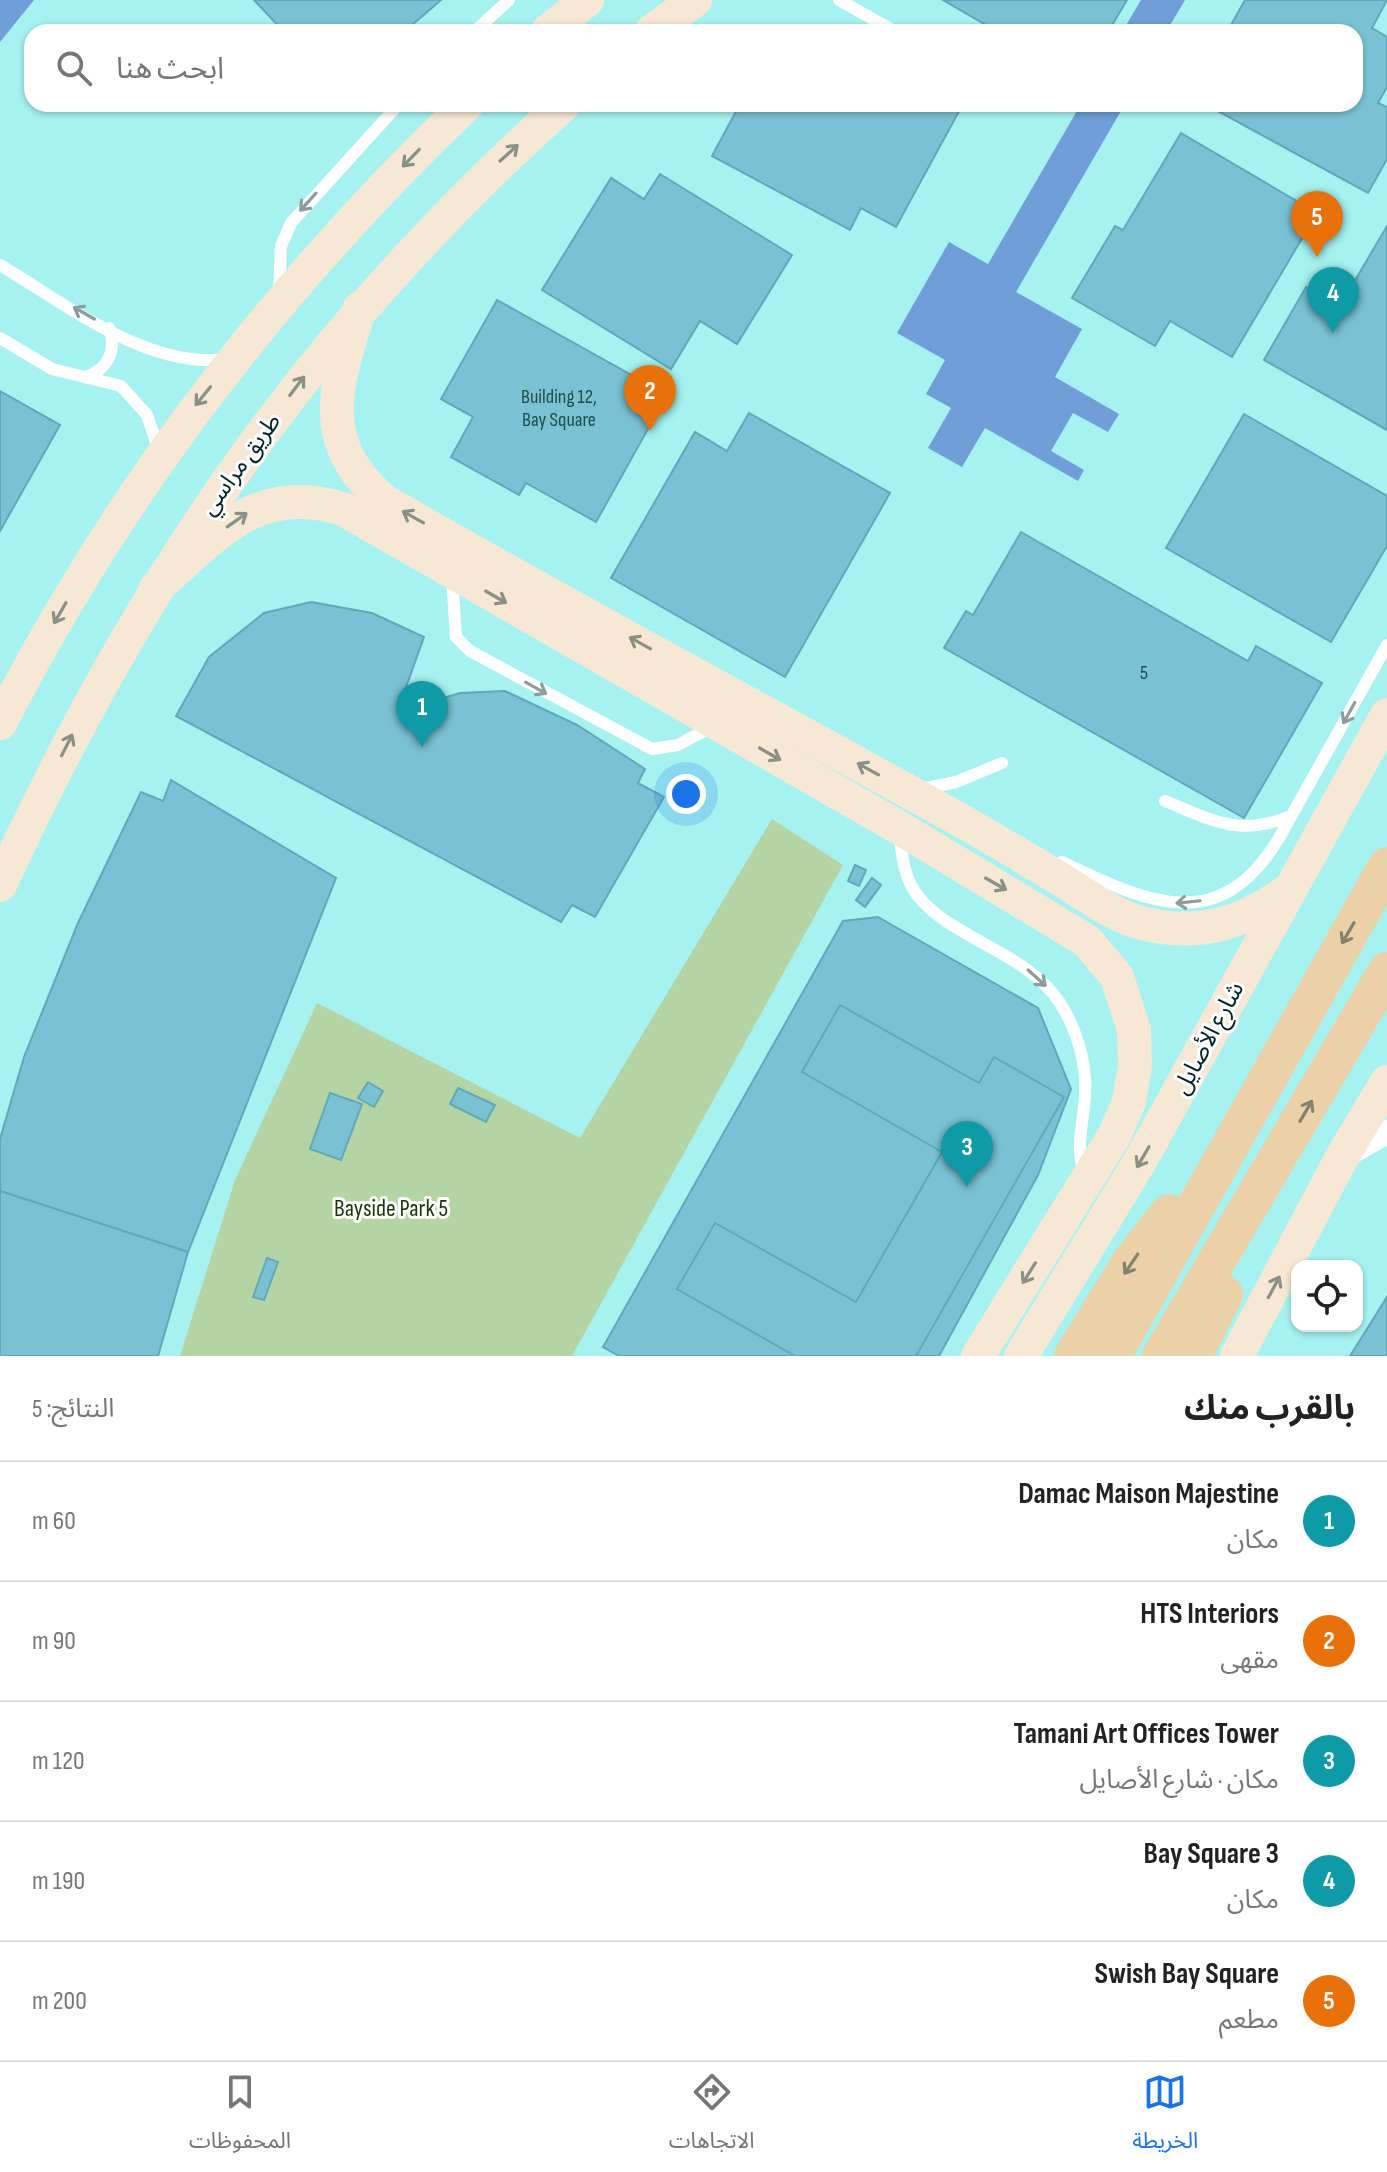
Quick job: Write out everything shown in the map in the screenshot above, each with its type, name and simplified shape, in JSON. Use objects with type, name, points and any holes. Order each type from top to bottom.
[{"type":"main road","points":[[1112,1356],[1232,1137],[1387,866]]},
{"type":"main road","points":[[1161,1356],[1387,971]]},
{"type":"main road","points":[[1073,1356],[1132,1260],[1232,1137]]},
{"type":"main road","points":[[1193,1356],[1232,1277],[1267,1179]]},
{"type":"street","points":[[557,24],[587,0]]},
{"type":"street","points":[[662,24],[695,0]]},
{"type":"street","points":[[0,723],[58,616],[160,455],[279,303],[352,220],[459,112]]},
{"type":"street","name":"طريق مراسي","points":[[0,885],[84,711],[156,588],[253,444],[360,308],[497,164],[555,112]]},
{"type":"street","points":[[360,308],[341,367],[335,409],[344,451],[368,487],[403,512],[985,834],[1112,911],[1141,923],[1171,929],[1202,929],[1233,922],[1262,910],[1287,891]]},
{"type":"street","points":[[156,588],[249,512],[272,503],[296,500],[343,509],[1063,923],[1107,961],[1125,994],[1136,1048],[1129,1102],[1114,1136],[978,1356]]},
{"type":"street","name":"شارع الأصايل","points":[[1021,1356],[1139,1163],[1387,715]]},
{"type":"street","points":[[1114,1136],[1156,1096],[1202,1024],[1238,983]]},
{"type":"street","points":[[1237,1356],[1342,1157],[1387,1082]]},
{"type":"street","points":[[1342,1157],[1387,1132]]},
{"type":"lane","points":[[483,24],[509,0]]},
{"type":"lane","points":[[839,0],[883,24]]},
{"type":"lane","points":[[279,303],[281,246],[291,223],[392,112]]},
{"type":"lane","points":[[0,265],[109,328],[173,358],[193,361],[234,358]]},
{"type":"lane","points":[[85,377],[103,367],[109,358],[113,348],[109,328]]},
{"type":"lane","points":[[0,338],[52,369],[109,381],[131,394],[147,415],[160,455]]},
{"type":"lane","points":[[451,571],[456,637],[470,651],[652,749],[678,745],[717,724]]},
{"type":"lane","points":[[985,834],[1036,849],[1133,896],[1157,902],[1182,903],[1217,895],[1249,877],[1266,859],[1387,645]]},
{"type":"lane","points":[[908,791],[956,782],[1002,763]]},
{"type":"lane","points":[[1165,801],[1224,826],[1241,828],[1275,823],[1291,816]]},
{"type":"lane","points":[[898,827],[906,874],[918,896],[937,913],[1037,976],[1058,1000],[1073,1028],[1085,1078],[1080,1146],[1087,1179]]},
{"type":"green space","name":"Bayside Park 5","points":[[772,819],[843,865],[572,1356],[180,1356],[235,1180],[317,1003],[580,1138]]},
{"type":"water","points":[[0,0],[34,0],[0,42]]},
{"type":"water","points":[[1141,0],[1185,0],[1171,24],[1127,24]]},
{"type":"water","points":[[1076,112],[1120,112],[1016,292],[1082,329],[1055,377],[1119,414],[1108,432],[1073,413],[1051,451],[1084,470],[1078,481],[985,428],[962,467],[928,448],[951,408],[926,394],[945,360],[897,333],[949,242],[988,264]]},
{"type":"building","points":[[254,0],[441,0],[413,24],[276,24]]},
{"type":"building","points":[[943,0],[1127,0],[1113,24],[984,24]]},
{"type":"building","points":[[1245,0],[1387,0],[1372,28],[1387,37],[1387,87],[1378,103],[1387,107],[1387,159],[1368,193],[1220,112],[1363,112],[1363,24],[1232,24]]},
{"type":"building","points":[[736,112],[959,112],[896,227],[861,208],[850,230],[712,156]]},
{"type":"building","points":[[1181,133],[1317,213],[1232,357],[1170,321],[1155,346],[1072,298],[1115,226],[1123,230]]},
{"type":"building","points":[[660,174],[792,255],[737,344],[700,321],[671,369],[542,290],[611,178],[644,199]]},
{"type":"building","points":[[1387,226],[1387,430],[1264,360],[1306,287],[1340,306]]},
{"type":"building","points":[[497,300],[667,395],[596,522],[526,483],[519,495],[451,457],[473,417],[441,399]]},
{"type":"building","points":[[0,391],[60,425],[0,531]]},
{"type":"building","points":[[749,413],[890,493],[785,677],[611,578],[695,432],[727,451]]},
{"type":"building","points":[[1244,414],[1387,496],[1387,546],[1331,642],[1166,548]]},
{"type":"building","points":[[1021,532],[1248,661],[1256,646],[1322,683],[1244,818],[944,648],[966,611],[973,615]]},
{"type":"building","points":[[311,602],[372,613],[424,637],[405,690],[427,703],[460,693],[505,691],[577,725],[645,769],[638,783],[664,797],[595,917],[572,905],[561,922],[176,716],[209,657],[264,613]]},
{"type":"building","points":[[171,780],[336,878],[188,1252],[0,1191],[0,1139],[24,1057],[78,923],[141,792],[163,801]]},
{"type":"building","points":[[855,865],[866,870],[859,886],[848,881]]},
{"type":"building","points":[[872,878],[881,885],[865,907],[856,900]]},
{"type":"building","points":[[878,917],[1038,1008],[1071,1089],[1038,1175],[939,1356],[619,1356],[603,1347],[843,921]]},
{"type":"building","points":[[840,1005],[979,1083],[994,1057],[1064,1097],[916,1356],[795,1356],[677,1289],[715,1223],[856,1302],[942,1152],[802,1072]]},
{"type":"building","points":[[368,1082],[383,1091],[374,1107],[358,1098]]},
{"type":"building","points":[[458,1088],[495,1105],[486,1122],[450,1104]]},
{"type":"building","points":[[330,1093],[362,1104],[341,1160],[310,1149]]},
{"type":"building","points":[[0,1191],[188,1252],[158,1356],[0,1356]]},
{"type":"building","points":[[267,1258],[278,1262],[264,1300],[253,1297]]},
{"type":"building","points":[[1387,1297],[1387,1356],[1350,1356]]},
{"type":"place","name":"Swish Bay Square","points":[[1317,257]]},
{"type":"place","name":"Bay Square 3","points":[[1333,333]]},
{"type":"place","name":"HTS Interiors","points":[[650,431]]},
{"type":"place","name":"Damac Maison Majestine","points":[[422,747]]},
{"type":"place","name":"Tamani Art Offices Tower","points":[[967,1187]]}]
